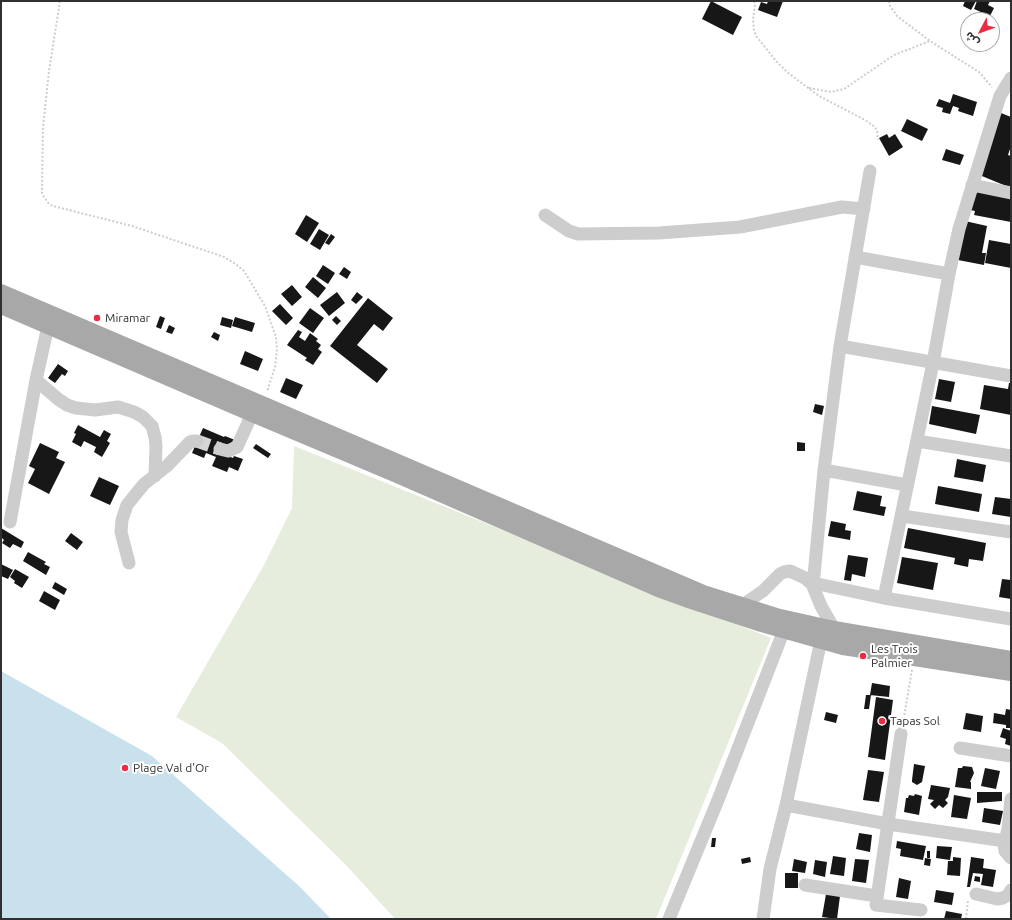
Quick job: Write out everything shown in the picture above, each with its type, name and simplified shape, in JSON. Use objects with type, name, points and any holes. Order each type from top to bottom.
[{"type":"main road","points":[[1,292],[395,474],[658,589],[726,614],[843,647],[1011,673]]},
{"type":"main road","points":[[1,306],[257,409],[400,462],[706,594],[776,616],[834,629],[1011,659]]},
{"type":"street","points":[[884,598],[902,516],[959,229],[972,185],[1006,99],[1011,78]]},
{"type":"street","points":[[834,629],[820,606],[813,584],[824,470],[840,346],[870,171]]},
{"type":"street","points":[[972,185],[1011,192]]},
{"type":"street","points":[[545,215],[570,231],[578,234],[659,233],[740,227],[842,207],[864,210]]},
{"type":"street","points":[[855,257],[949,274]]},
{"type":"street","points":[[10,522],[36,380],[48,326]]},
{"type":"street","points":[[840,346],[1011,376]]},
{"type":"street","points":[[36,380],[67,405],[76,408],[95,410],[118,407],[134,412],[143,417],[152,426],[156,437],[155,476]]},
{"type":"street","points":[[220,449],[228,451],[237,447],[257,409]]},
{"type":"street","points":[[129,563],[121,532],[127,505],[144,484],[167,466],[190,442],[198,441]]},
{"type":"street","points":[[917,441],[1011,456]]},
{"type":"street","points":[[824,470],[907,485]]},
{"type":"street","points":[[902,516],[1011,532]]},
{"type":"street","points":[[741,606],[763,591],[780,574],[790,572],[805,578],[813,584],[884,598],[1011,619]]},
{"type":"street","points":[[669,919],[718,800],[784,630]]},
{"type":"street","points":[[763,919],[770,869],[786,805],[820,640]]},
{"type":"street","points":[[902,734],[876,905],[921,910]]},
{"type":"street","points":[[960,748],[1011,756]]},
{"type":"street","points":[[1011,799],[1008,833],[1004,845],[1005,851],[1011,858]]},
{"type":"street","points":[[786,805],[888,824],[1008,833]]},
{"type":"street","points":[[805,885],[877,896]]},
{"type":"street","points":[[976,894],[997,899],[1008,895],[1011,890]]},
{"type":"path","points":[[60,1],[42,127],[42,193],[49,204],[53,206],[132,226],[224,257],[244,271],[265,306],[276,337],[278,350],[275,366],[257,409]]},
{"type":"path","points":[[754,1],[755,4],[752,20],[754,31],[757,37],[786,72],[819,96],[870,124],[876,129],[878,140]]},
{"type":"path","points":[[889,1],[890,6],[898,16],[930,41],[979,72],[1006,99]]},
{"type":"path","points":[[808,88],[831,92],[844,89],[894,55],[930,41]]},
{"type":"path","points":[[902,734],[914,657]]},
{"type":"path","points":[[966,919],[968,898],[976,894]]},
{"type":"green space","points":[[294,446],[771,638],[656,919],[395,919],[347,866],[222,743],[176,717],[264,565],[292,508]]},
{"type":"water","name":"Plage Val d'Or","points":[[1,671],[152,756],[299,886],[331,919],[1,919]]},
{"type":"building","points":[[711,1],[742,17],[733,35],[702,19]]},
{"type":"building","points":[[768,1],[783,1],[777,17],[758,10],[761,2],[767,4]]},
{"type":"building","points":[[965,1],[976,1],[971,10],[963,6]]},
{"type":"building","points":[[977,1],[990,1],[988,5],[994,8],[992,12],[981,12],[974,9]]},
{"type":"building","points":[[953,94],[977,102],[973,116],[958,111],[959,108],[953,106],[950,114],[942,112],[943,108],[936,106],[939,99],[950,103]]},
{"type":"building","points":[[1001,113],[1011,117],[1011,146],[1008,155],[1011,156],[1011,188],[977,174]]},
{"type":"building","points":[[907,119],[928,129],[922,141],[901,131]]},
{"type":"building","points":[[887,134],[889,138],[895,134],[903,147],[889,156],[879,138]]},
{"type":"building","points":[[946,149],[964,155],[960,165],[942,160]]},
{"type":"building","points":[[974,190],[1011,198],[1011,222],[974,215],[975,211],[970,210]]},
{"type":"building","points":[[306,215],[319,223],[307,242],[295,234]]},
{"type":"building","points":[[965,221],[987,226],[982,253],[986,253],[984,265],[958,260]]},
{"type":"building","points":[[319,229],[329,235],[320,250],[310,244]]},
{"type":"building","points":[[331,234],[335,237],[329,245],[325,243]]},
{"type":"building","points":[[989,240],[1011,244],[1011,268],[985,263]]},
{"type":"building","points":[[323,265],[335,273],[328,284],[316,276]]},
{"type":"building","points":[[344,267],[351,272],[347,279],[339,274]]},
{"type":"building","points":[[313,277],[326,288],[318,298],[305,287]]},
{"type":"building","points":[[292,285],[302,297],[292,306],[281,294]]},
{"type":"building","points":[[337,292],[345,303],[329,316],[320,305]]},
{"type":"building","points":[[357,292],[363,297],[356,304],[351,300]]},
{"type":"building","points":[[368,298],[393,318],[383,331],[374,324],[357,345],[388,369],[377,383],[330,346]]},
{"type":"building","points":[[280,304],[293,318],[286,325],[272,311]]},
{"type":"building","points":[[310,308],[324,318],[313,333],[299,323]]},
{"type":"building","points":[[160,316],[165,318],[161,329],[156,327]]},
{"type":"building","points":[[336,316],[341,321],[337,325],[332,320]]},
{"type":"building","points":[[222,317],[233,320],[231,328],[220,325]]},
{"type":"building","points":[[235,317],[255,323],[252,332],[232,326]]},
{"type":"building","points":[[169,325],[175,328],[172,334],[166,332]]},
{"type":"building","points":[[298,330],[302,332],[299,337],[305,341],[310,333],[318,339],[316,341],[321,345],[318,349],[322,352],[313,365],[305,360],[307,358],[287,345]]},
{"type":"building","points":[[214,332],[220,335],[218,341],[211,337]]},
{"type":"building","points":[[245,351],[263,359],[258,371],[240,364]]},
{"type":"building","points":[[58,364],[68,371],[65,376],[62,374],[55,383],[48,378]]},
{"type":"building","points":[[286,378],[303,385],[296,399],[280,392]]},
{"type":"building","points":[[939,379],[955,382],[951,402],[935,399]]},
{"type":"building","points":[[1009,383],[1011,383],[1011,415],[980,409],[984,385],[1008,389]]},
{"type":"building","points":[[815,404],[824,406],[822,415],[813,412]]},
{"type":"building","points":[[932,406],[980,415],[976,434],[929,424]]},
{"type":"building","points":[[78,425],[100,437],[104,430],[111,434],[107,441],[110,443],[102,457],[94,452],[96,447],[84,441],[81,447],[72,442]]},
{"type":"building","points":[[203,428],[235,440],[218,452],[233,458],[234,456],[243,459],[238,471],[229,467],[227,472],[212,466],[216,457],[206,453],[204,458],[192,453]]},
{"type":"building","points":[[797,442],[805,443],[805,451],[797,451]]},
{"type":"building","points":[[40,443],[59,452],[56,458],[65,462],[49,494],[28,483],[35,469],[29,466]]},
{"type":"building","points":[[256,444],[271,454],[268,458],[253,448]]},
{"type":"building","points":[[957,459],[986,465],[983,482],[954,477]]},
{"type":"building","points":[[99,477],[119,486],[110,505],[90,496]]},
{"type":"building","points":[[938,486],[982,494],[979,512],[935,504]]},
{"type":"building","points":[[857,491],[882,496],[880,506],[886,507],[884,516],[853,510]]},
{"type":"building","points":[[995,497],[1011,499],[1011,517],[992,514]]},
{"type":"building","points":[[831,521],[846,524],[845,530],[851,531],[850,540],[828,536]]},
{"type":"building","points":[[1,528],[24,542],[21,548],[13,544],[10,548],[2,543],[4,540],[1,537]]},
{"type":"building","points":[[908,528],[986,543],[983,561],[969,559],[968,567],[954,564],[955,558],[904,548]]},
{"type":"building","points":[[71,533],[83,542],[77,550],[65,541]]},
{"type":"building","points":[[28,552],[46,562],[44,564],[50,567],[46,575],[23,561]]},
{"type":"building","points":[[848,555],[868,558],[865,577],[852,574],[851,581],[844,580]]},
{"type":"building","points":[[902,557],[938,563],[933,590],[897,583]]},
{"type":"building","points":[[1,564],[13,570],[8,579],[1,576]]},
{"type":"building","points":[[15,569],[29,577],[22,588],[14,583],[15,581],[10,577]]},
{"type":"building","points":[[1002,579],[1011,580],[1011,599],[999,597]]},
{"type":"building","points":[[55,582],[67,589],[64,595],[52,588]]},
{"type":"building","points":[[44,591],[60,600],[55,610],[39,601]]},
{"type":"building","points":[[872,683],[890,686],[889,697],[870,695]]},
{"type":"building","points":[[866,695],[871,695],[869,709],[864,709]]},
{"type":"building","name":"Tapas Sol","points":[[876,697],[893,700],[885,760],[868,757]]},
{"type":"building","points":[[1006,709],[1011,710],[1011,728],[1006,728],[1006,725],[993,723],[994,713],[1005,715]]},
{"type":"building","points":[[826,712],[838,715],[836,723],[824,720]]},
{"type":"building","points":[[966,713],[983,716],[981,732],[963,729]]},
{"type":"building","points":[[1003,728],[1011,731],[1011,746],[1005,744],[1006,739],[1000,737]]},
{"type":"building","points":[[914,764],[925,766],[922,782],[917,785],[912,782]]},
{"type":"building","points":[[963,766],[972,767],[974,773],[970,782],[971,789],[955,787],[958,768],[962,768]]},
{"type":"building","points":[[985,768],[1000,771],[996,789],[981,786]]},
{"type":"building","points":[[868,770],[884,772],[879,802],[863,800]]},
{"type":"building","points":[[931,785],[950,788],[948,797],[945,800],[948,803],[943,808],[939,805],[935,809],[930,804],[934,800],[928,799]]},
{"type":"building","points":[[977,792],[1002,792],[1002,801],[977,803]]},
{"type":"building","points":[[915,794],[922,796],[919,815],[904,812],[906,798],[908,798],[909,795],[914,796]]},
{"type":"building","points":[[954,795],[971,798],[967,819],[951,817]]},
{"type":"building","points":[[984,808],[1003,811],[1000,825],[982,822]]},
{"type":"building","points":[[859,833],[872,835],[870,852],[856,849]]},
{"type":"building","points":[[712,838],[716,838],[715,847],[711,847]]},
{"type":"building","points":[[897,841],[926,846],[923,860],[900,856],[901,849],[896,848]]},
{"type":"building","points":[[937,846],[952,847],[950,860],[936,858]]},
{"type":"building","points":[[927,851],[930,851],[930,858],[927,858]]},
{"type":"building","points":[[833,856],[846,858],[844,876],[830,874]]},
{"type":"building","points":[[750,857],[751,862],[742,864],[741,859]]},
{"type":"building","points":[[953,857],[961,858],[960,876],[947,875],[948,861],[953,861]]},
{"type":"building","points":[[971,857],[984,859],[983,868],[996,870],[993,887],[981,885],[983,874],[973,873],[970,887],[967,887]]},
{"type":"building","points":[[925,858],[931,859],[930,866],[924,865]]},
{"type":"building","points":[[794,859],[807,862],[805,873],[792,871]]},
{"type":"building","points":[[855,859],[869,860],[866,883],[852,881]]},
{"type":"building","points":[[815,860],[827,862],[825,877],[813,874]]},
{"type":"building","points":[[785,873],[798,873],[798,888],[785,888]]},
{"type":"building","points":[[975,876],[980,877],[980,882],[974,881]]},
{"type":"building","points":[[899,878],[911,881],[908,899],[896,897]]},
{"type":"building","points":[[936,890],[954,893],[952,905],[934,902]]},
{"type":"building","points":[[826,894],[840,896],[837,919],[822,917]]},
{"type":"building","points":[[946,911],[962,914],[961,919],[944,919]]},
{"type":"tunnel","points":[[197,441],[220,449]]},
{"type":"place","name":"Miramar","points":[[97,318]]},
{"type":"place","name":"Les Trois Palmier","points":[[863,656]]},
{"type":"place","name":"Tapas Sol","points":[[882,721]]},
{"type":"place","name":"Plage Val d'Or","points":[[125,768]]}]
